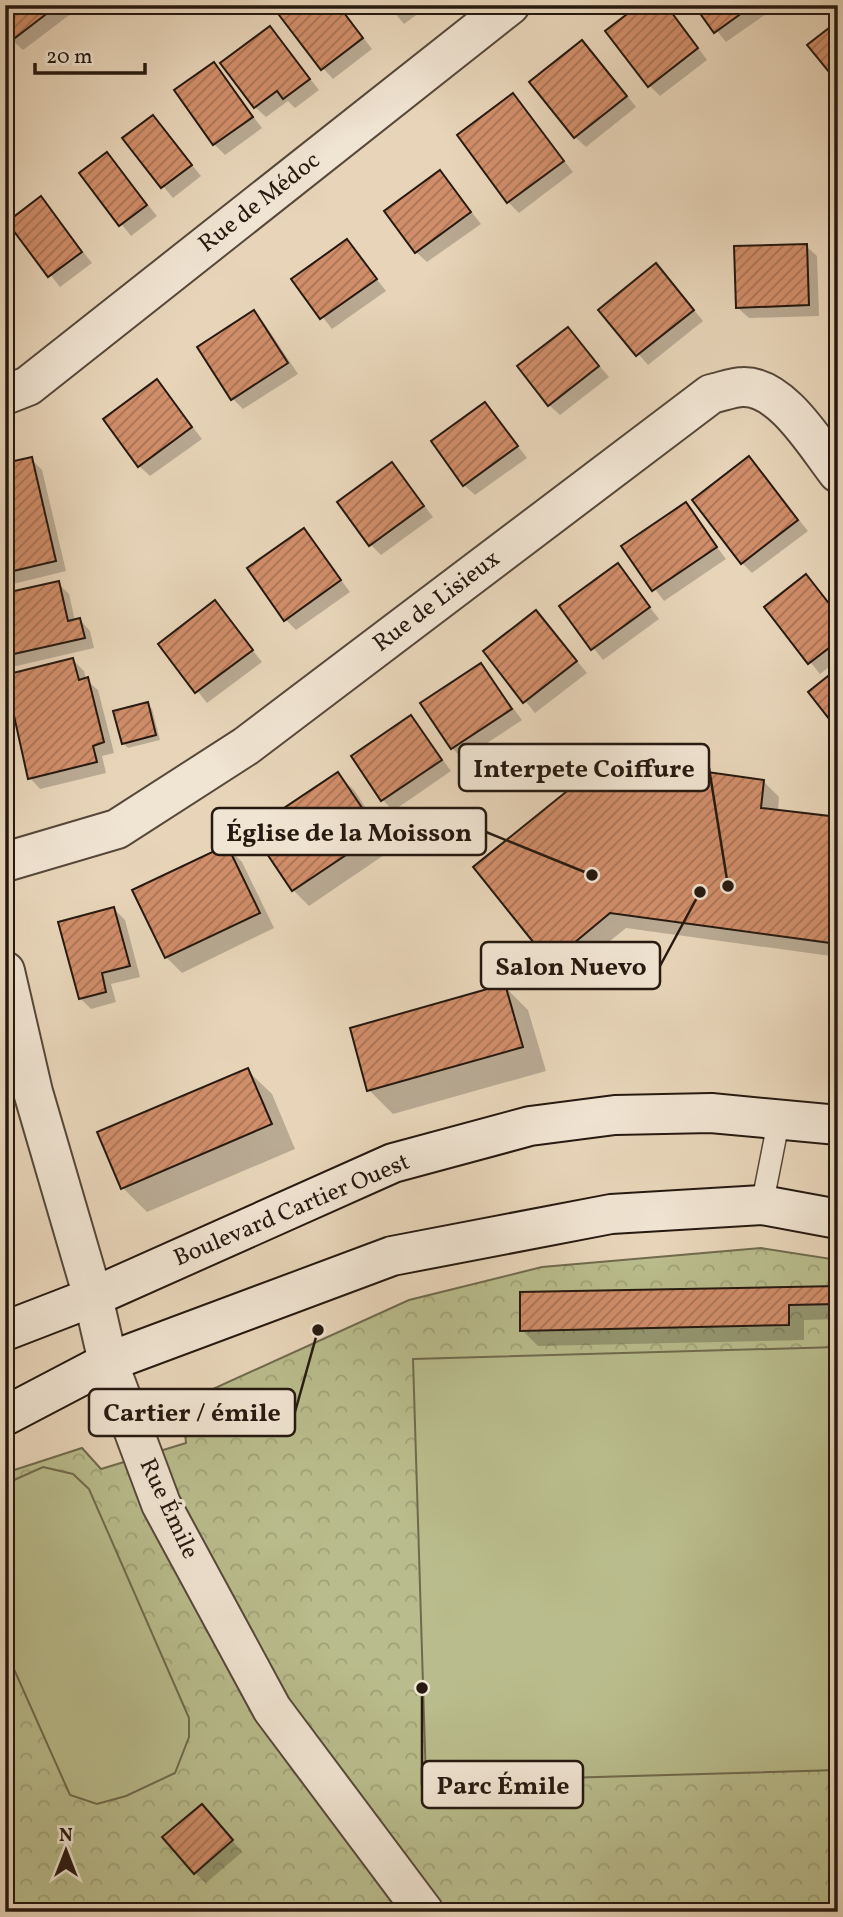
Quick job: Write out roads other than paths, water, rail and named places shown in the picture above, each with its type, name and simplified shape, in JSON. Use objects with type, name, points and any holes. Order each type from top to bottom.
[{"type":"street","name":"Rue de Médoc","points":[[5,395],[28,386],[510,5]]},
{"type":"street","name":"Rue de Lisieux","points":[[5,862],[117,829],[246,746],[711,394],[744,387],[769,393],[793,415],[838,473]]},
{"type":"street","name":"Rue Émile","points":[[5,971],[33,1092],[93,1297],[108,1362],[161,1504],[272,1709],[424,1912]]},
{"type":"street","name":"Boulevard Cartier Ouest","points":[[5,1331],[93,1297],[393,1163],[530,1126],[615,1115],[711,1113],[838,1125]]},
{"type":"street","points":[[5,1416],[108,1362],[391,1256],[611,1214],[762,1205],[838,1219]]},
{"type":"lane","points":[[762,1205],[779,1119]]},
{"type":"place","name":"Église de la Moisson","points":[[592,875]]},
{"type":"place","name":"Interpete Coiffure","points":[[728,886]]},
{"type":"place","name":"Salon Nuevo","points":[[700,892]]},
{"type":"place","name":"Cartier / émile","points":[[318,1330]]},
{"type":"place","name":"Parc Émile","points":[[422,1688]]}]
